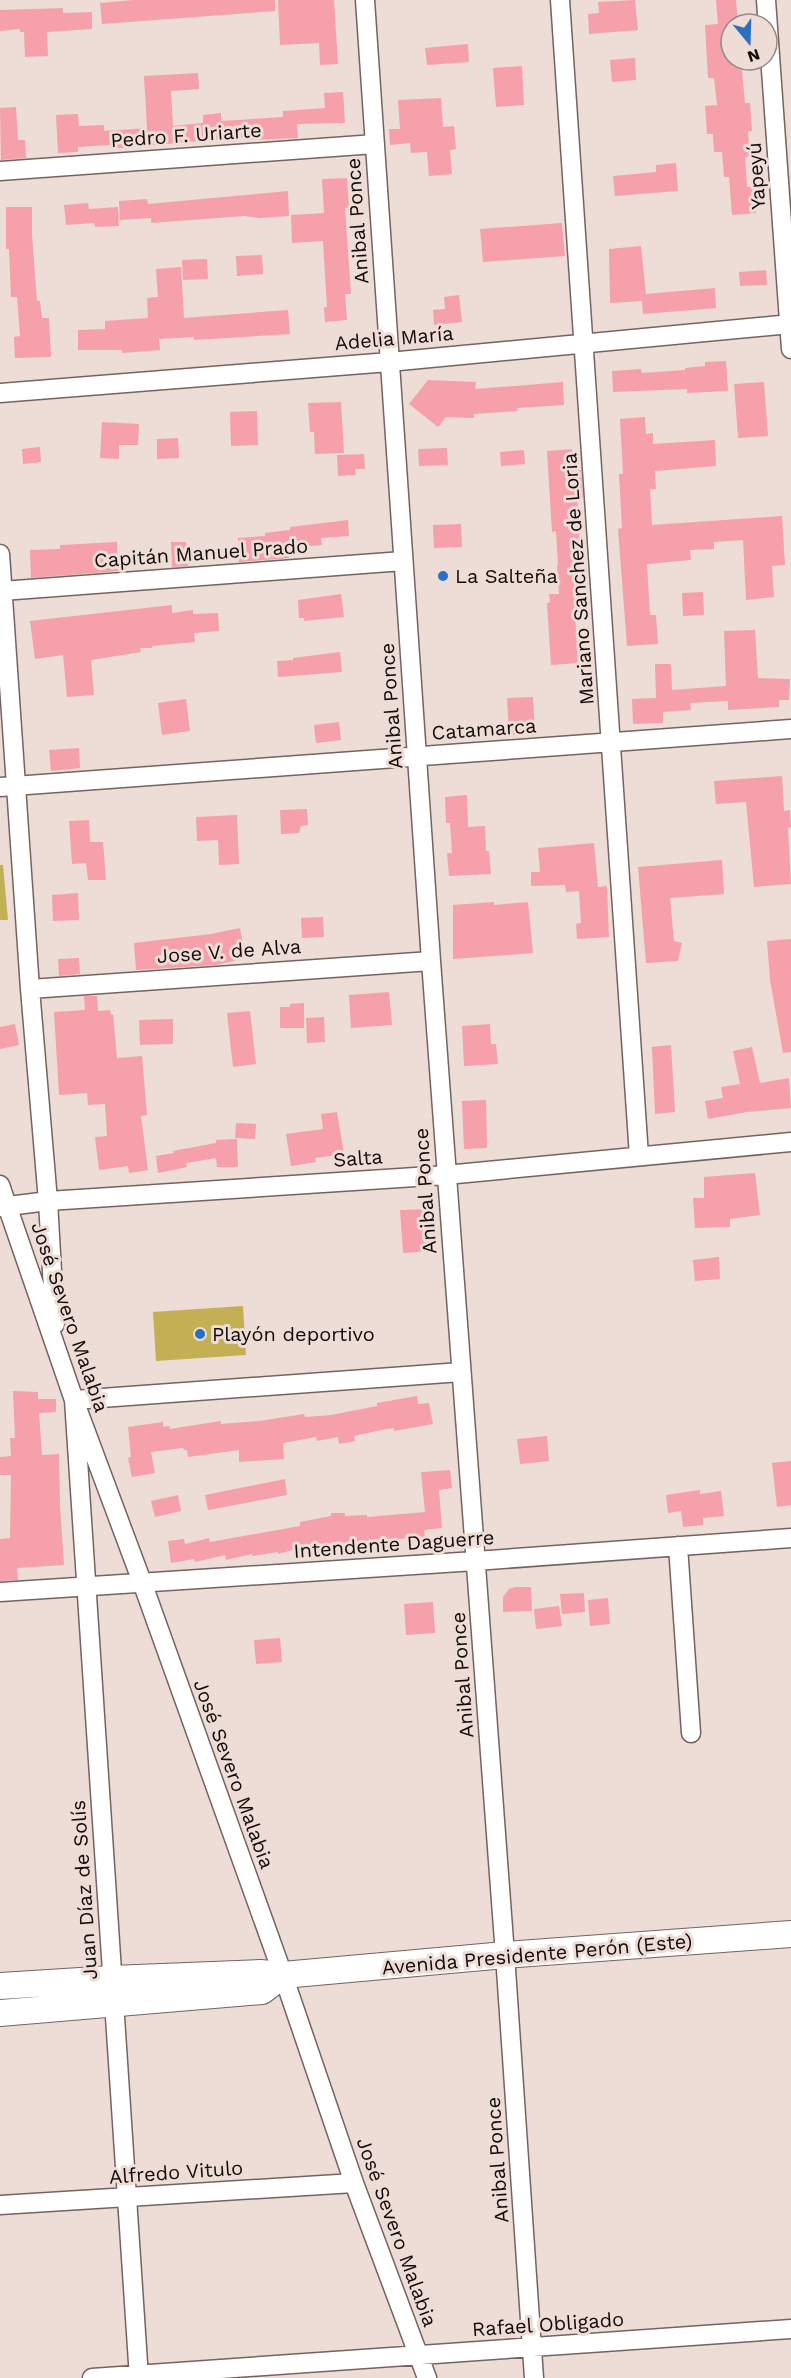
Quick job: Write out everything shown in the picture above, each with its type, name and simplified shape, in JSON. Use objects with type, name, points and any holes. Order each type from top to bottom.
[{"type":"main road","name":"Avenida Presidente Perón (Este)","points":[[0,1986],[260,1973],[283,1975],[505,1955],[791,1934]]},
{"type":"main road","name":"Avenida Presidente Perón (Este)","points":[[0,2013],[262,1991],[283,1975]]},
{"type":"street","name":"Anibal Ponce","points":[[365,0],[430,961],[505,1955],[534,2378]]},
{"type":"street","name":"Mariano Sanchez de Loria","points":[[560,0],[639,1156]]},
{"type":"street","name":"Yapeyú","points":[[766,0],[791,349]]},
{"type":"street","name":"Pedro F. Uriarte","points":[[0,171],[375,144]]},
{"type":"street","name":"Adelia María","points":[[0,393],[389,362],[790,324]]},
{"type":"street","points":[[0,554],[8,786],[30,989],[48,1201],[56,1347]]},
{"type":"street","name":"Capitán Manuel Prado","points":[[3,591],[403,561]]},
{"type":"street","name":"Catamarca","points":[[8,786],[791,729]]},
{"type":"street","name":"Jose V. de Alva","points":[[30,989],[430,961]]},
{"type":"street","name":"Salta","points":[[4,1207],[48,1201],[446,1175],[791,1142]]},
{"type":"street","name":"José Severo Malabia","points":[[0,1185],[4,1207],[142,1582],[283,1975],[354,2183],[426,2378]]},
{"type":"street","points":[[74,1400],[461,1372]]},
{"type":"street","name":"Juan Díaz de Solís","points":[[74,1400],[138,2376]]},
{"type":"street","name":"Intendente Daguerre","points":[[0,1592],[791,1538]]},
{"type":"street","points":[[678,1546],[691,1733]]},
{"type":"street","name":"Alfredo Vitulo","points":[[0,2205],[354,2183]]},
{"type":"street","name":"Rafael Obligado","points":[[92,2378],[419,2357],[791,2329]]},
{"type":"shaded area","points":[[0,865],[3,865],[8,920],[0,920]]},
{"type":"shaded area","name":"Playón deportivo","points":[[243,1306],[246,1355],[156,1361],[153,1312]]},
{"type":"building","points":[[133,0],[275,0],[275,11],[102,24],[100,3]]},
{"type":"building","points":[[278,0],[334,0],[338,64],[320,65],[319,43],[280,45]]},
{"type":"building","points":[[635,0],[638,30],[589,34],[588,14],[599,13],[598,2]]},
{"type":"building","points":[[716,0],[736,0],[737,12],[719,12],[719,72],[742,72],[745,103],[750,103],[752,131],[748,131],[750,156],[745,157],[747,187],[754,186],[756,213],[732,215],[729,177],[724,177],[722,152],[714,152],[713,134],[707,134],[705,106],[717,105],[714,78],[708,78],[705,25],[718,24]]},
{"type":"building","points":[[63,8],[63,13],[92,12],[92,29],[47,32],[48,56],[25,57],[24,32],[20,32],[20,29],[0,31],[0,10]]},
{"type":"building","points":[[468,44],[469,62],[427,65],[425,48]]},
{"type":"building","points":[[635,58],[636,80],[612,82],[610,60]]},
{"type":"building","points":[[522,66],[524,105],[496,107],[493,68]]},
{"type":"building","points":[[198,73],[199,89],[171,91],[173,126],[203,123],[203,115],[221,113],[221,121],[283,117],[283,111],[325,108],[324,93],[343,92],[345,123],[297,124],[298,138],[246,140],[245,137],[111,149],[111,145],[78,147],[78,152],[58,153],[56,115],[78,114],[79,126],[104,125],[104,131],[147,128],[144,76]]},
{"type":"building","points":[[441,98],[443,127],[454,126],[456,149],[450,150],[452,174],[429,176],[427,152],[411,153],[410,143],[390,145],[389,129],[400,129],[398,100]]},
{"type":"building","points":[[16,107],[18,140],[25,140],[26,158],[1,160],[0,108]]},
{"type":"building","points":[[676,163],[678,191],[615,196],[613,176],[656,172],[656,165]]},
{"type":"building","points":[[347,178],[349,208],[345,208],[351,294],[345,294],[347,320],[325,322],[324,307],[327,307],[323,241],[292,243],[291,215],[324,213],[322,179]]},
{"type":"building","points":[[288,191],[289,216],[260,218],[244,216],[151,223],[151,218],[120,220],[119,201],[147,199],[148,204]]},
{"type":"building","points":[[88,203],[89,209],[118,207],[119,226],[95,227],[94,223],[66,225],[64,205]]},
{"type":"building","points":[[6,207],[32,207],[37,301],[40,301],[42,318],[49,318],[51,357],[15,358],[14,337],[20,336],[17,297],[11,297],[9,249],[6,249]]},
{"type":"building","points":[[562,223],[565,256],[483,262],[480,229]]},
{"type":"building","points":[[641,246],[646,294],[715,288],[716,308],[643,314],[642,301],[610,303],[609,249]]},
{"type":"building","points":[[262,255],[263,274],[237,276],[236,256]]},
{"type":"building","points":[[207,259],[208,279],[183,280],[182,260]]},
{"type":"building","points":[[181,267],[184,318],[288,310],[290,334],[194,340],[194,337],[159,339],[160,350],[122,353],[122,350],[78,350],[78,330],[105,329],[105,321],[148,318],[147,298],[158,297],[156,269]]},
{"type":"building","points":[[766,270],[767,285],[740,286],[739,272]]},
{"type":"building","points":[[459,295],[462,322],[434,325],[433,310],[445,309],[444,297]]},
{"type":"building","points":[[726,361],[728,391],[687,393],[687,389],[613,392],[612,371],[641,369],[642,373],[685,370],[685,368],[705,366],[705,362]]},
{"type":"building","points":[[428,380],[476,382],[475,389],[563,382],[564,405],[474,414],[474,418],[446,417],[438,427],[409,404]]},
{"type":"building","points":[[764,382],[768,436],[738,438],[734,384]]},
{"type":"building","points":[[341,402],[344,453],[315,454],[314,432],[310,432],[308,403]]},
{"type":"building","points":[[257,411],[258,445],[231,446],[230,412]]},
{"type":"building","points":[[645,417],[646,434],[653,433],[653,444],[715,440],[716,466],[655,471],[656,489],[650,489],[652,525],[782,516],[785,565],[772,566],[774,597],[746,600],[743,540],[714,542],[714,549],[690,550],[691,560],[647,564],[650,615],[656,615],[658,644],[627,646],[618,529],[622,528],[619,474],[623,474],[620,419]]},
{"type":"building","points":[[102,422],[139,424],[138,445],[119,445],[119,459],[100,458]]},
{"type":"building","points":[[178,438],[179,458],[157,459],[157,439]]},
{"type":"building","points":[[40,447],[41,462],[23,464],[22,449]]},
{"type":"building","points":[[447,448],[448,465],[419,466],[418,449]]},
{"type":"building","points":[[572,449],[574,471],[581,470],[583,497],[577,497],[584,612],[575,613],[578,663],[551,665],[547,603],[550,602],[549,594],[559,594],[556,531],[552,532],[547,451]]},
{"type":"building","points":[[524,450],[525,464],[501,466],[500,452]]},
{"type":"building","points":[[364,454],[365,469],[355,469],[356,475],[338,476],[337,455]]},
{"type":"building","points":[[348,520],[349,536],[321,538],[322,545],[287,548],[289,558],[239,562],[238,538],[265,536],[265,533],[290,530],[290,527]]},
{"type":"building","points":[[461,524],[462,547],[434,548],[433,525]]},
{"type":"building","points":[[117,542],[118,571],[31,578],[30,550],[60,549],[60,545]]},
{"type":"building","points":[[171,542],[186,542],[188,566],[172,567]]},
{"type":"building","points":[[703,592],[704,615],[683,616],[682,593]]},
{"type":"building","points":[[341,594],[344,617],[304,621],[304,618],[299,618],[298,600]]},
{"type":"building","points":[[172,605],[172,613],[193,610],[193,614],[218,613],[219,631],[194,633],[195,642],[140,648],[141,652],[91,660],[94,695],[67,697],[63,655],[35,659],[30,621]]},
{"type":"building","points":[[755,630],[758,678],[790,679],[789,700],[779,700],[779,707],[728,710],[728,701],[690,703],[691,710],[663,712],[663,723],[633,724],[632,699],[656,698],[655,664],[671,664],[672,690],[726,686],[724,631]]},
{"type":"building","points":[[340,652],[342,672],[278,677],[277,661]]},
{"type":"building","points":[[533,697],[535,734],[509,735],[507,698]]},
{"type":"building","points":[[186,699],[190,731],[162,735],[158,703]]},
{"type":"building","points":[[339,722],[341,740],[316,743],[314,725]]},
{"type":"building","points":[[79,748],[80,768],[51,771],[49,750]]},
{"type":"building","points":[[782,776],[784,811],[790,810],[791,827],[788,828],[791,884],[754,887],[746,802],[716,804],[714,781]]},
{"type":"building","points":[[467,795],[468,827],[485,826],[486,851],[489,851],[491,874],[449,876],[447,853],[452,853],[450,823],[446,823],[445,797]]},
{"type":"building","points":[[307,809],[308,825],[301,826],[299,833],[281,834],[280,810]]},
{"type":"building","points":[[237,815],[239,864],[219,865],[218,840],[197,841],[196,817]]},
{"type":"building","points":[[89,820],[90,842],[103,842],[106,880],[88,880],[86,863],[72,864],[69,821]]},
{"type":"building","points":[[594,843],[598,887],[607,886],[609,937],[577,939],[576,924],[581,923],[579,891],[566,892],[565,885],[531,886],[531,872],[540,872],[538,848]]},
{"type":"building","points":[[722,860],[724,894],[670,898],[674,941],[682,943],[678,961],[646,963],[638,867]]},
{"type":"building","points":[[78,893],[79,920],[53,921],[52,895]]},
{"type":"building","points":[[494,902],[494,905],[528,902],[533,953],[453,959],[453,905]]},
{"type":"building","points":[[323,917],[324,937],[302,938],[301,918]]},
{"type":"building","points":[[240,928],[246,958],[216,965],[136,970],[134,943],[211,934]]},
{"type":"building","points":[[791,939],[791,1052],[783,1053],[770,980],[767,941]]},
{"type":"building","points":[[79,958],[80,974],[59,976],[58,959]]},
{"type":"building","points":[[389,992],[392,1025],[351,1028],[349,995]]},
{"type":"building","points":[[84,996],[97,996],[98,1011],[110,1010],[111,1015],[113,1014],[117,1058],[142,1056],[147,1115],[141,1116],[148,1170],[129,1173],[128,1166],[99,1170],[95,1137],[107,1136],[105,1104],[88,1105],[87,1093],[59,1095],[54,1012],[85,1010]]},
{"type":"building","points":[[304,1003],[304,1028],[280,1028],[280,1007]]},
{"type":"building","points":[[250,1011],[256,1064],[233,1067],[227,1013]]},
{"type":"building","points":[[324,1017],[325,1042],[307,1043],[306,1018]]},
{"type":"building","points":[[173,1019],[173,1044],[140,1045],[139,1020]]},
{"type":"building","points":[[15,1024],[19,1045],[0,1049],[0,1027]]},
{"type":"building","points":[[490,1024],[491,1044],[496,1044],[498,1064],[464,1066],[462,1026]]},
{"type":"building","points":[[671,1045],[675,1112],[655,1114],[652,1047]]},
{"type":"building","points":[[752,1047],[760,1083],[789,1078],[791,1108],[747,1112],[708,1119],[705,1101],[723,1098],[721,1087],[740,1084],[733,1051]]},
{"type":"building","points":[[486,1100],[487,1148],[464,1149],[462,1101]]},
{"type":"building","points":[[337,1112],[344,1154],[315,1158],[316,1162],[291,1166],[286,1134],[323,1129],[321,1114]]},
{"type":"building","points":[[236,1123],[256,1124],[255,1139],[235,1138]]},
{"type":"building","points":[[237,1139],[238,1167],[217,1167],[216,1158],[186,1163],[187,1167],[158,1173],[156,1156],[216,1143],[216,1140]]},
{"type":"building","points":[[755,1173],[760,1215],[730,1219],[730,1227],[695,1228],[693,1198],[704,1198],[704,1177]]},
{"type":"building","points":[[429,1209],[431,1251],[403,1253],[400,1210]]},
{"type":"building","points":[[719,1257],[720,1279],[695,1281],[693,1260]]},
{"type":"building","points":[[13,1391],[38,1392],[38,1399],[56,1399],[56,1412],[39,1413],[42,1455],[59,1454],[64,1565],[17,1568],[18,1580],[0,1581],[0,1539],[10,1538],[11,1475],[0,1475],[0,1457],[11,1456],[10,1438],[15,1438]]},
{"type":"building","points":[[417,1396],[418,1404],[429,1403],[433,1424],[394,1431],[394,1428],[381,1430],[354,1436],[355,1441],[339,1444],[338,1437],[317,1441],[316,1437],[283,1443],[284,1459],[239,1462],[239,1450],[188,1457],[187,1450],[183,1448],[151,1452],[155,1473],[132,1477],[128,1458],[131,1457],[128,1427],[163,1422],[163,1427],[169,1426],[170,1429],[221,1421],[221,1424],[304,1414],[305,1417],[331,1415]]},
{"type":"building","points":[[547,1436],[549,1461],[520,1464],[517,1439]]},
{"type":"building","points":[[791,1461],[791,1505],[777,1507],[772,1463]]},
{"type":"building","points":[[450,1470],[452,1488],[439,1490],[442,1528],[424,1530],[425,1537],[312,1545],[278,1554],[278,1552],[253,1556],[252,1554],[226,1560],[225,1555],[195,1562],[194,1559],[171,1563],[168,1541],[184,1539],[185,1544],[209,1538],[210,1542],[300,1526],[300,1522],[331,1516],[331,1513],[345,1513],[345,1516],[367,1515],[367,1517],[425,1512],[421,1472]]},
{"type":"building","points":[[285,1479],[287,1495],[208,1510],[205,1495]]},
{"type":"building","points":[[700,1490],[700,1494],[721,1491],[724,1516],[703,1518],[703,1525],[683,1527],[681,1511],[668,1513],[666,1495]]},
{"type":"building","points":[[178,1495],[181,1511],[155,1517],[151,1501]]},
{"type":"building","points":[[531,1587],[532,1611],[503,1612],[503,1597],[509,1589]]},
{"type":"building","points":[[584,1593],[585,1612],[562,1614],[560,1594]]},
{"type":"building","points":[[608,1598],[610,1624],[590,1626],[588,1600]]},
{"type":"building","points":[[433,1602],[435,1633],[406,1635],[404,1604]]},
{"type":"building","points":[[559,1606],[562,1626],[536,1629],[534,1609]]},
{"type":"building","points":[[280,1638],[282,1662],[256,1664],[254,1640]]},
{"type":"place","name":"La Salteña","points":[[443,576]]},
{"type":"place","name":"Playón deportivo","points":[[200,1334]]}]
